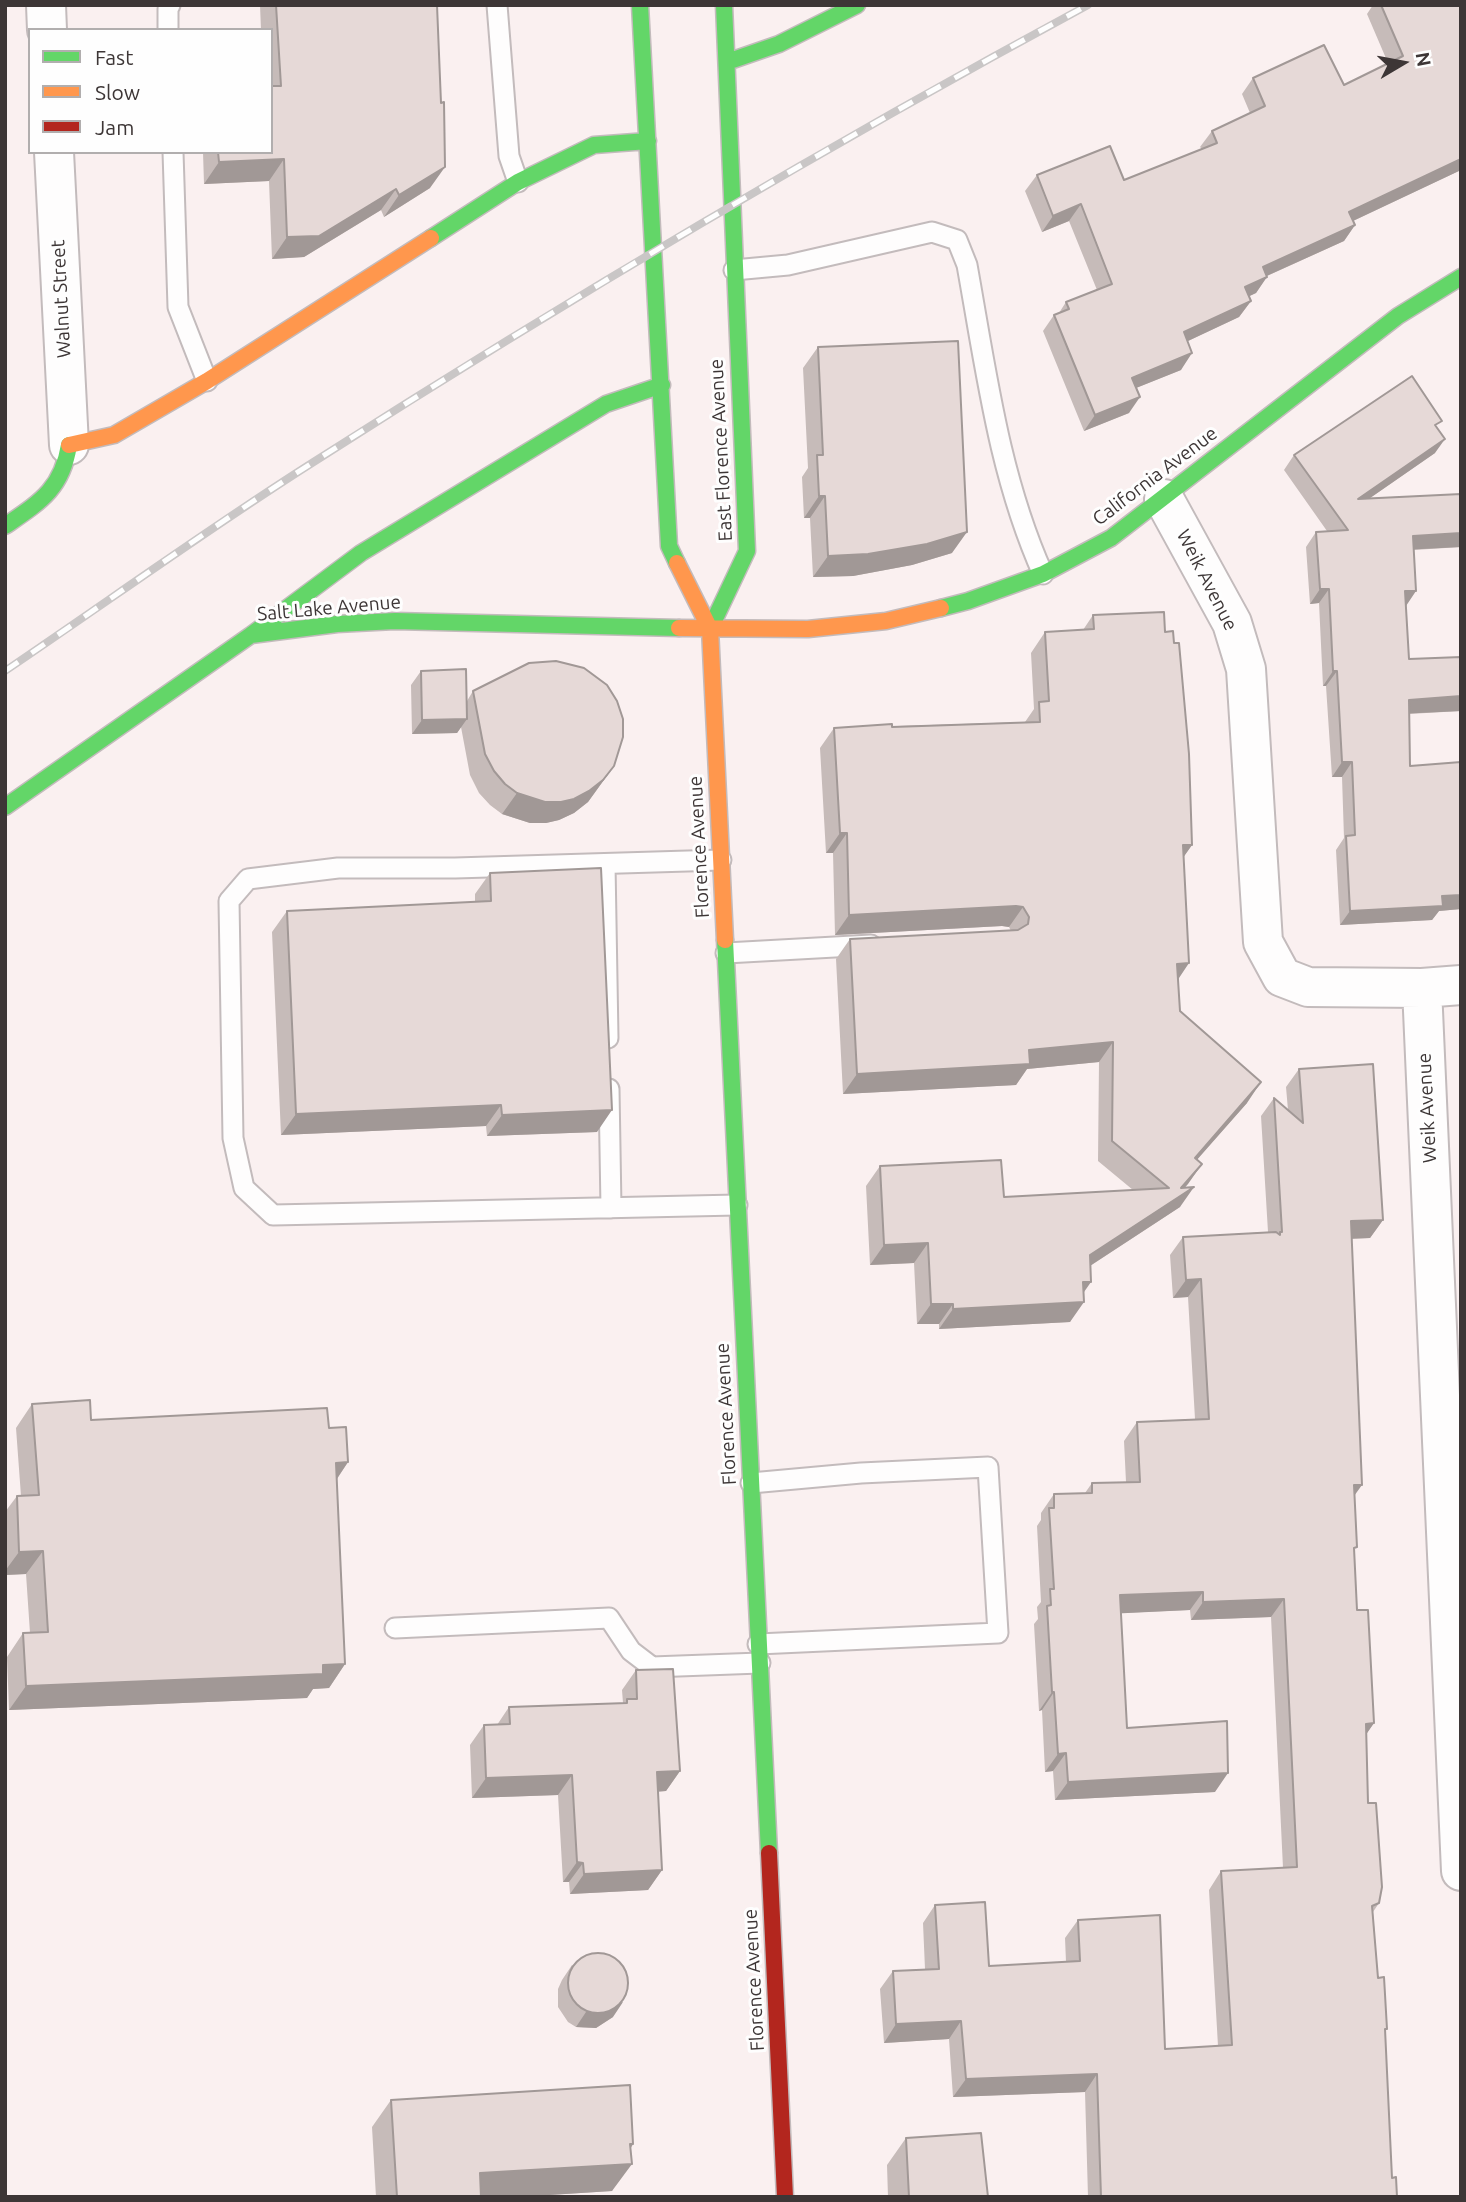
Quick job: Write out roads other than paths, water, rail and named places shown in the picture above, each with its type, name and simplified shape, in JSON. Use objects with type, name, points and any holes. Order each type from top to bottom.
[{"type":"main road","points":[[640,5],[669,546],[710,629]]},
{"type":"main road","name":"East Florence Avenue","points":[[710,629],[747,551],[724,5]]},
{"type":"main road","points":[[727,62],[779,44],[857,5]]},
{"type":"main road","points":[[5,526],[49,495],[63,473],[68,460],[69,445],[114,435],[207,381],[519,182],[594,145],[648,141]]},
{"type":"main road","name":"California Avenue","points":[[710,629],[808,629],[886,621],[968,601],[1043,574],[1111,538],[1398,316],[1461,277]]},
{"type":"main road","points":[[251,635],[362,553],[431,510],[606,404],[662,385]]},
{"type":"main road","name":"Salt Lake Avenue","points":[[5,807],[251,635],[337,624],[395,621],[710,629]]},
{"type":"main road","name":"Florence Avenue","points":[[710,629],[785,2197]]},
{"type":"street","points":[[46,5],[47,28]]},
{"type":"street","name":"Walnut Street","points":[[54,154],[69,445]]},
{"type":"street","name":"Weik Avenue","points":[[1164,499],[1232,623],[1246,669],[1263,942],[1282,977],[1308,987],[1422,988],[1461,1871]]},
{"type":"street","points":[[1422,988],[1461,985]]},
{"type":"lane","points":[[168,28],[170,5]]},
{"type":"lane","points":[[496,5],[509,156],[519,182]]},
{"type":"lane","points":[[173,154],[178,307],[207,381]]},
{"type":"lane","points":[[734,270],[788,265],[932,232],[957,240],[967,265],[1001,454],[1025,533],[1043,574]]},
{"type":"lane","points":[[721,860],[455,868],[338,868],[248,879],[229,901],[233,1139],[244,1188],[274,1215],[737,1205]]},
{"type":"lane","points":[[605,864],[611,1208]]},
{"type":"lane","points":[[726,953],[892,944]]},
{"type":"lane","points":[[395,1628],[609,1618],[631,1651],[652,1667],[759,1653],[998,1633],[988,1467],[861,1473],[751,1483]]},
{"type":"railway","points":[[5,671],[273,488],[503,343],[793,170],[1088,5]]}]
